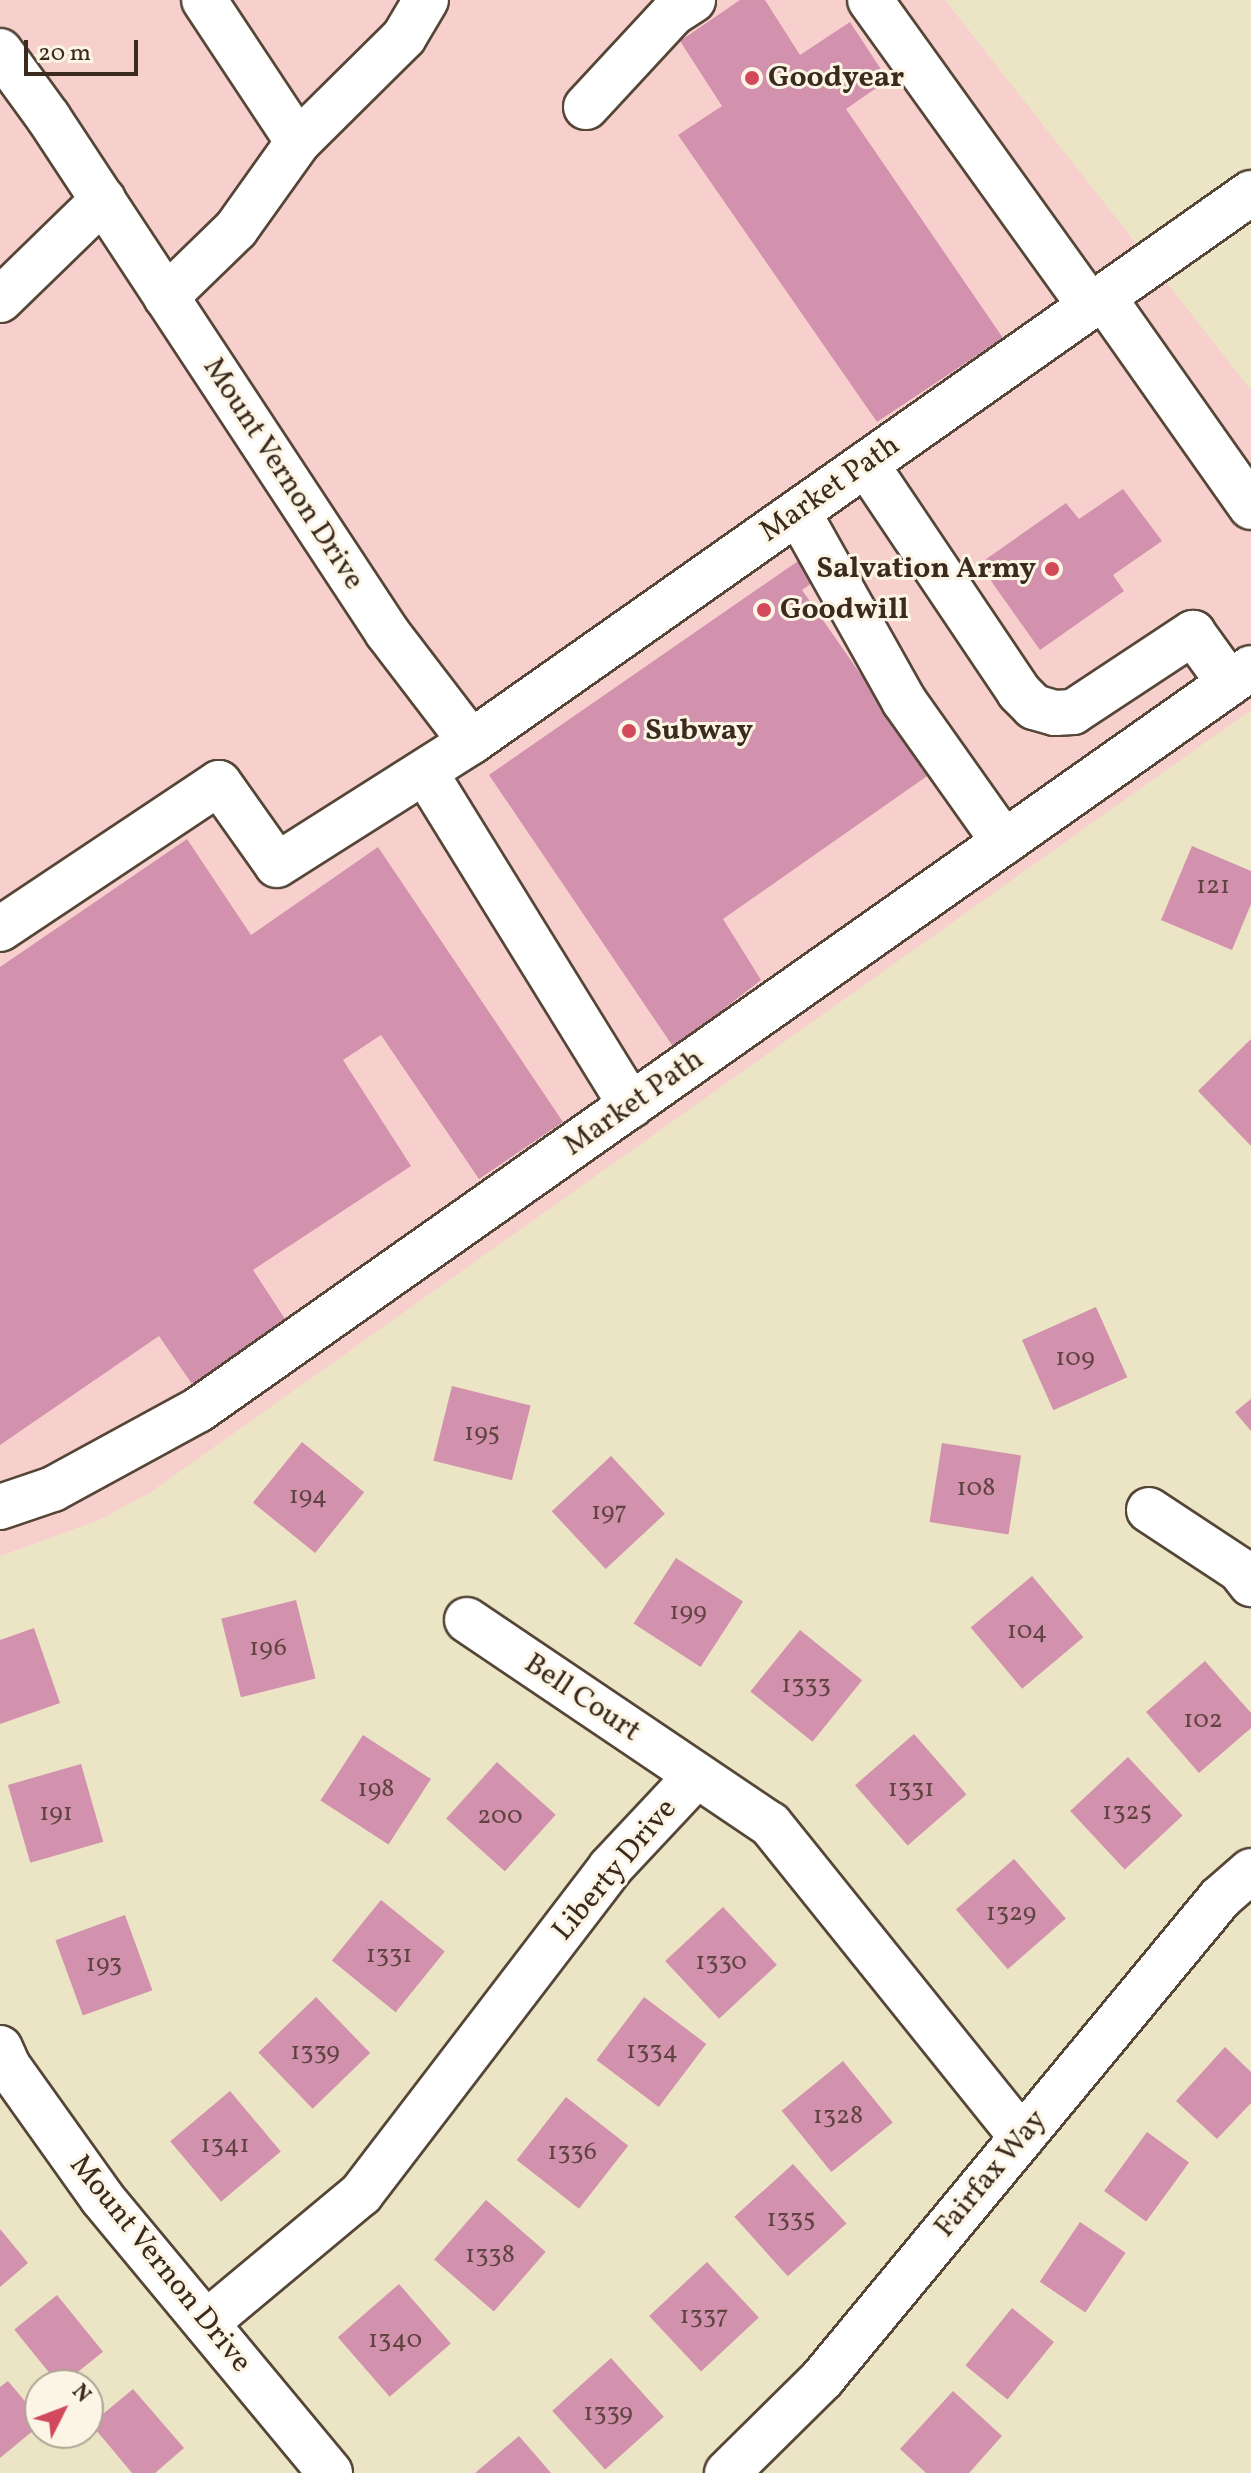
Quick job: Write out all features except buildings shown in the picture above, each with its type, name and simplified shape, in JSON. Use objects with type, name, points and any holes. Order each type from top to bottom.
[{"type":"street","points":[[204,0],[298,142]]},
{"type":"street","points":[[166,297],[236,229],[298,142],[404,37],[426,0]]},
{"type":"street","points":[[586,107],[673,13],[693,0]]},
{"type":"street","points":[[870,0],[1251,507]]},
{"type":"street","name":"Mount Vernon Drive","points":[[0,51],[103,200],[387,632],[471,742]]},
{"type":"street","name":"Market Path","points":[[0,929],[219,783],[277,865],[471,742],[1251,193]]},
{"type":"street","points":[[0,300],[103,200]]},
{"type":"street","points":[[866,464],[1019,692],[1034,707],[1055,713],[1073,712],[1193,633],[1240,676]]},
{"type":"street","points":[[798,512],[904,701],[1004,842]]},
{"type":"street","name":"Market Path","points":[[0,1507],[53,1489],[198,1410],[1240,676]]},
{"type":"street","points":[[425,772],[631,1105]]},
{"type":"street","points":[[1149,1510],[1240,1570],[1251,1584]]},
{"type":"street","name":"Bell Court","points":[[467,1620],[696,1776]]},
{"type":"street","name":"Liberty Drive","points":[[206,2323],[361,2194],[610,1868],[696,1776],[770,1824],[1022,2137]]},
{"type":"street","name":"Fairfax Way","points":[[727,2473],[822,2379],[1220,1898],[1251,1871]]},
{"type":"street","name":"Mount Vernon Drive","points":[[0,2048],[8,2066],[102,2198],[330,2473]]},
{"type":"shaded area","points":[[0,0],[945,0],[1251,390],[1251,710],[151,1492],[99,1520],[0,1556]]},
{"type":"place","name":"Goodyear","points":[[752,78]]},
{"type":"place","name":"Salvation Army","points":[[1052,569]]},
{"type":"place","name":"Goodwill","points":[[764,610]]},
{"type":"place","name":"Subway","points":[[629,731]]}]
